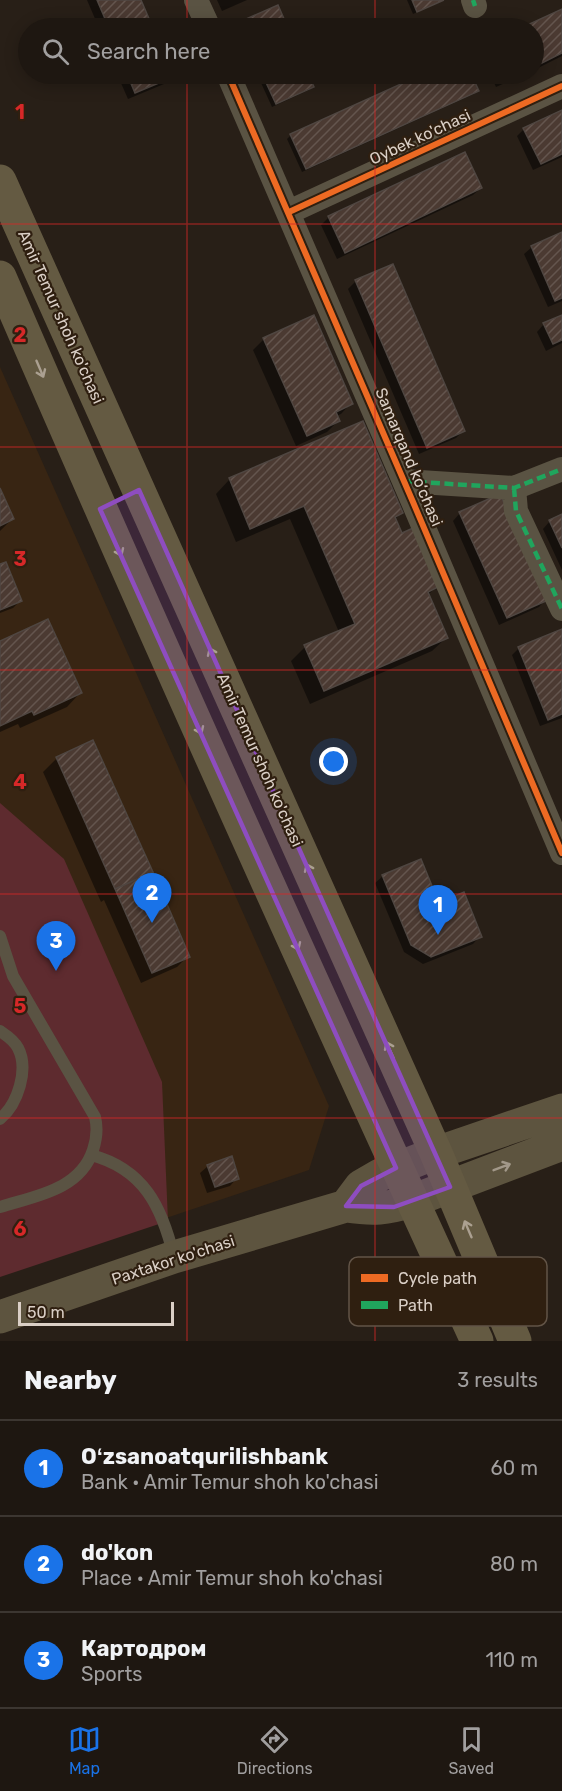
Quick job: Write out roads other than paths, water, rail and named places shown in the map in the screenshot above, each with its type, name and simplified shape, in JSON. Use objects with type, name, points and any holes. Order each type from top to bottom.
[{"type":"highway","name":"Amir Temur shoh ko'chasi","points":[[0,181],[436,1153],[480,1257]]},
{"type":"highway","points":[[0,277],[100,509],[438,1257]]},
{"type":"highway","points":[[100,509],[139,490]]},
{"type":"highway","points":[[470,1326],[477,1341]]},
{"type":"highway","name":"Amir Temur shoh ko'chasi","points":[[509,1326],[515,1341]]},
{"type":"main road","points":[[346,1206],[361,1186],[380,1175],[436,1153],[562,1110]]},
{"type":"main road","name":"Paxtakor ko'chasi","points":[[0,1317],[174,1257],[346,1206],[373,1209],[394,1207],[562,1144]]},
{"type":"street","points":[[196,0],[204,18]]},
{"type":"street","name":"Samarqand ko‘chasi","points":[[232,84],[562,853]]},
{"type":"street","name":"Oybek ko'chasi","points":[[289,212],[562,86]]},
{"type":"street","points":[[404,481],[514,488],[562,469]]},
{"type":"street","points":[[514,488],[516,511],[560,601]]},
{"type":"lane","points":[[0,936],[14,976],[95,1117],[98,1128],[91,1155],[85,1167],[74,1178],[57,1189],[0,1207]]},
{"type":"lane","points":[[0,1031],[18,1048],[22,1064],[21,1081],[15,1098],[8,1112],[0,1119]]},
{"type":"lane","points":[[91,1155],[129,1171],[144,1186],[163,1221],[174,1257]]},
{"type":"place","name":"do'kon","points":[[152,923]]},
{"type":"place","name":"Oʻzsanoatqurilishbank","points":[[438,935]]},
{"type":"place","name":"Картодром","points":[[56,971]]}]
